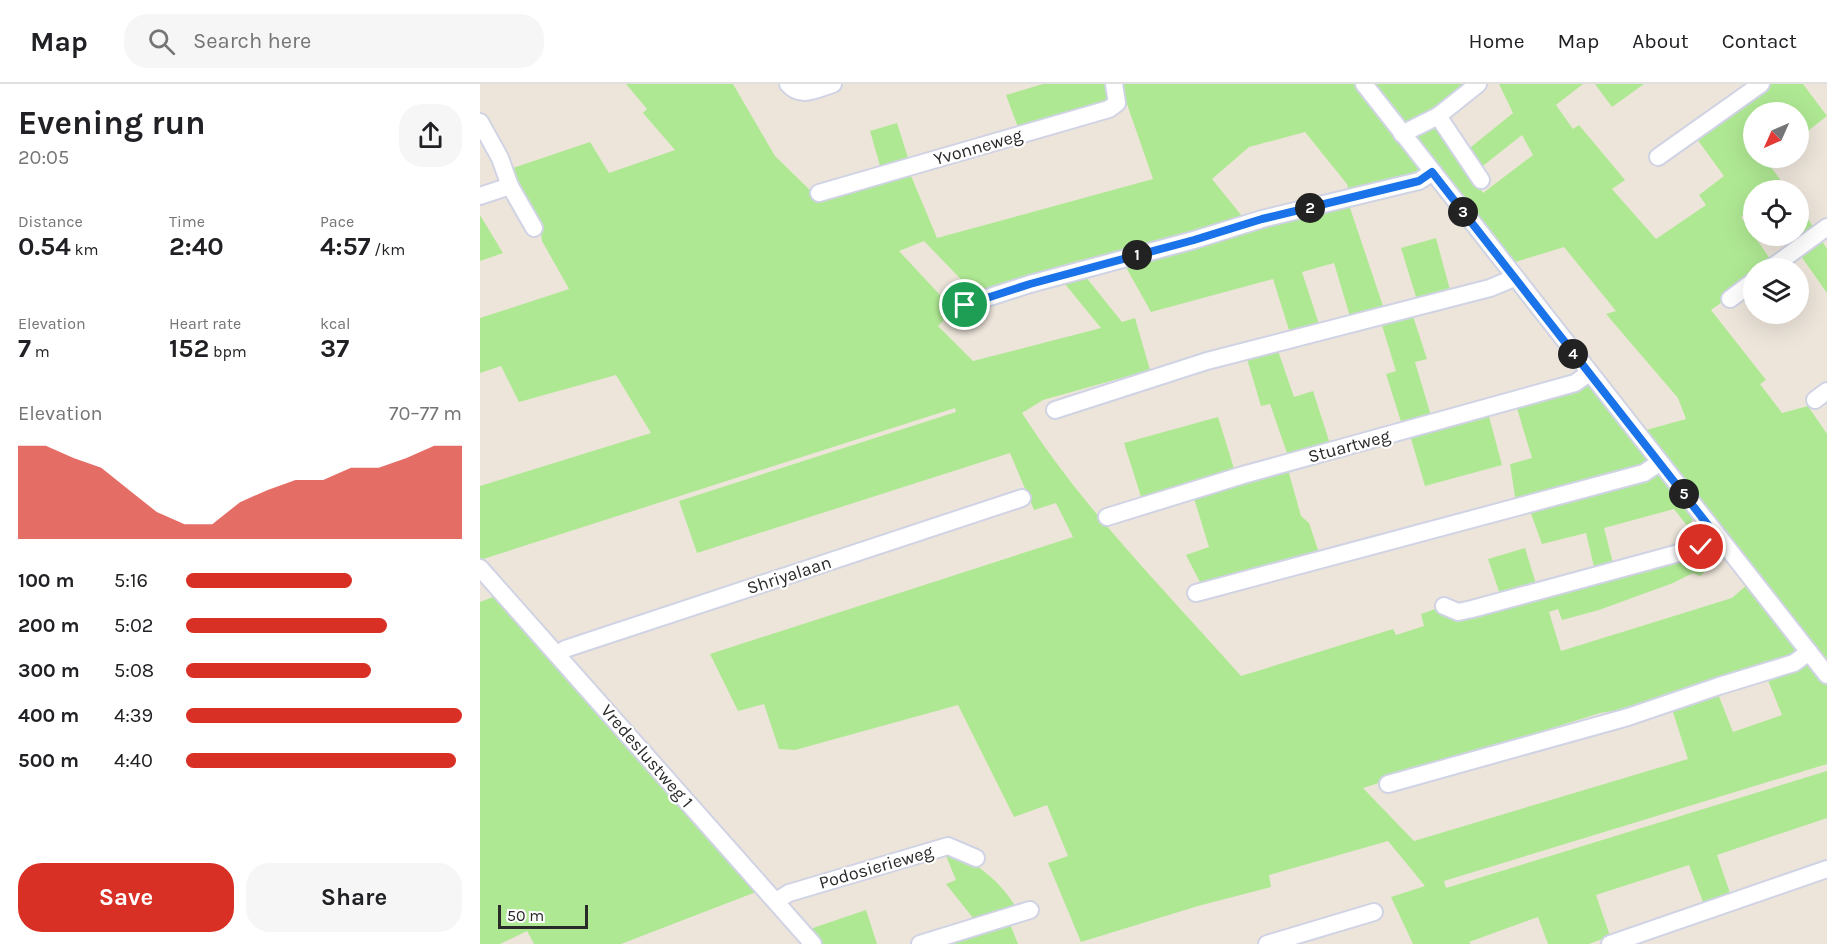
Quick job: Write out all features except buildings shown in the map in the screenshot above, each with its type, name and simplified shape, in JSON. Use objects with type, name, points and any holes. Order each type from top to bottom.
[{"type":"street","points":[[788,84],[795,91],[803,93],[833,84]]},
{"type":"street","name":"Yvonneweg","points":[[819,193],[1109,109],[1117,103],[1114,84]]},
{"type":"street","points":[[1364,84],[1827,675]]},
{"type":"street","points":[[1402,134],[1438,116],[1478,84]]},
{"type":"street","points":[[1658,157],[1761,84]]},
{"type":"street","points":[[1438,116],[1481,180]]},
{"type":"street","points":[[480,122],[500,158],[510,186],[534,228]]},
{"type":"street","points":[[965,305],[1041,280],[1194,240],[1262,219],[1419,181],[1432,172]]},
{"type":"street","points":[[480,196],[510,186]]},
{"type":"street","points":[[1785,258],[1827,227]]},
{"type":"street","points":[[1055,410],[1207,361],[1480,291],[1514,278]]},
{"type":"street","points":[[1730,299],[1743,289]]},
{"type":"street","name":"Stuartweg","points":[[1107,517],[1243,475],[1575,383],[1589,373]]},
{"type":"street","points":[[1196,593],[1644,473],[1659,462]]},
{"type":"street","name":"Shriyalaan","points":[[558,655],[565,649],[1022,498]]},
{"type":"street","points":[[1444,606],[1458,612],[1472,609],[1701,547],[1715,534]]},
{"type":"street","name":"Vredeslustweg 1","points":[[480,568],[813,944]]},
{"type":"street","points":[[1388,784],[1628,717],[1794,663],[1809,652]]},
{"type":"street","name":"Podosierieweg","points":[[776,902],[789,893],[948,846],[976,858]]},
{"type":"street","points":[[1610,944],[1827,869]]},
{"type":"street","points":[[920,944],[1029,910]]},
{"type":"street","points":[[1267,944],[1374,912]]},
{"type":"green space","points":[[626,84],[733,84],[775,156],[817,197],[909,171],[937,238],[1153,179],[1120,84],[1358,84],[1424,169],[1423,175],[1350,196],[1347,184],[1305,132],[1249,147],[1212,179],[1246,221],[977,296],[924,241],[899,251],[954,310],[938,326],[973,361],[1101,328],[1060,278],[1081,271],[1122,322],[1135,318],[1150,370],[1043,400],[1022,413],[1071,483],[1098,516],[1241,676],[1393,629],[1396,635],[1424,626],[1421,614],[1441,607],[1455,616],[1712,543],[1718,545],[1722,553],[1721,557],[1700,576],[1693,573],[1673,583],[1599,610],[1562,620],[1558,609],[1549,612],[1561,651],[1732,598],[1749,583],[1797,645],[1797,654],[1626,709],[1600,713],[1363,788],[1414,841],[1688,759],[1670,703],[1716,689],[1733,732],[1782,715],[1765,673],[1806,658],[1827,681],[1827,764],[1444,881],[1446,888],[1827,771],[1827,818],[1717,855],[1730,893],[1703,902],[1689,865],[1596,895],[1610,936],[1589,944],[1548,944],[1538,917],[1469,942],[1471,944],[1413,944],[1391,897],[1425,886],[1388,841],[1269,875],[1271,887],[1198,906],[1081,942],[1048,863],[1068,856],[1047,805],[1014,817],[958,705],[795,750],[779,749],[764,704],[738,711],[710,654],[1073,537],[1056,503],[1034,510],[1010,453],[697,553],[679,501],[956,412],[955,408],[480,560],[480,486],[651,433],[616,375],[519,402],[501,366],[480,373],[480,318],[569,289],[542,241],[540,226],[510,169],[590,142],[609,173],[675,150],[643,113],[647,109]]},
{"type":"green space","points":[[1043,84],[1110,84],[1113,100],[1019,130],[1006,95]]},
{"type":"green space","points":[[1369,84],[1476,84],[1437,115],[1428,111],[1408,125],[1401,126]]},
{"type":"green space","points":[[1499,84],[1583,84],[1556,105],[1573,129],[1579,125],[1625,180],[1612,189],[1656,239],[1706,205],[1699,195],[1724,176],[1694,135],[1766,84],[1803,84],[1827,116],[1809,130],[1809,102],[1743,102],[1743,168],[1772,168],[1780,180],[1743,180],[1743,215],[1741,217],[1743,246],[1761,246],[1769,258],[1743,258],[1743,287],[1711,310],[1766,380],[1760,384],[1782,413],[1808,406],[1827,434],[1827,668],[1639,432],[1686,419],[1678,398],[1606,314],[1616,311],[1564,247],[1509,264],[1409,130],[1435,122],[1483,193],[1533,155],[1522,135],[1479,169],[1466,151],[1513,113]]},
{"type":"green space","points":[[1595,84],[1644,84],[1612,107]]},
{"type":"green space","points":[[897,123],[909,161],[881,169],[870,131]]},
{"type":"green space","points":[[1348,202],[1384,309],[1351,320],[1334,263],[1302,272],[1320,327],[1290,333],[1273,279],[1151,312],[1123,262]]},
{"type":"green space","points":[[480,215],[503,253],[480,261]]},
{"type":"green space","points":[[1809,221],[1816,231],[1809,236]]},
{"type":"green space","points":[[1819,236],[1827,249],[1827,293],[1809,268],[1809,258],[1802,258],[1798,252],[1809,246]]},
{"type":"green space","points":[[1436,238],[1450,290],[1417,300],[1401,248]]},
{"type":"green space","points":[[1411,310],[1427,359],[1415,362],[1432,419],[1403,428],[1386,374],[1396,371],[1380,319]]},
{"type":"green space","points":[[1276,345],[1294,397],[1313,391],[1331,447],[1289,459],[1270,404],[1261,406],[1245,352]]},
{"type":"green space","points":[[1588,384],[1649,456],[1648,465],[1516,503],[1510,464],[1532,458],[1516,405]]},
{"type":"green space","points":[[1487,409],[1502,465],[1425,486],[1409,432]]},
{"type":"green space","points":[[1218,417],[1236,475],[1143,503],[1124,443]]},
{"type":"green space","points":[[1287,466],[1301,516],[1309,523],[1320,556],[1203,588],[1186,555],[1209,547],[1192,492]]},
{"type":"green space","points":[[1661,471],[1695,516],[1688,527],[1674,509],[1604,528],[1614,567],[1595,571],[1586,533],[1542,544],[1530,511]]},
{"type":"green space","points":[[1525,548],[1537,587],[1501,597],[1488,559]]},
{"type":"green space","points":[[498,595],[760,889],[621,944],[534,944],[527,931],[500,944],[480,944],[480,602]]},
{"type":"green space","points":[[950,849],[996,882],[1018,910],[977,923],[946,884],[956,880],[944,851]]},
{"type":"green space","points":[[866,910],[877,944],[819,944],[807,930]]},
{"type":"green space","points":[[1008,919],[1018,944],[954,944],[951,936]]},
{"type":"route","points":[[965,305],[1097,264],[1194,240],[1262,219],[1419,181],[1432,172],[1715,534],[1701,547]]}]
